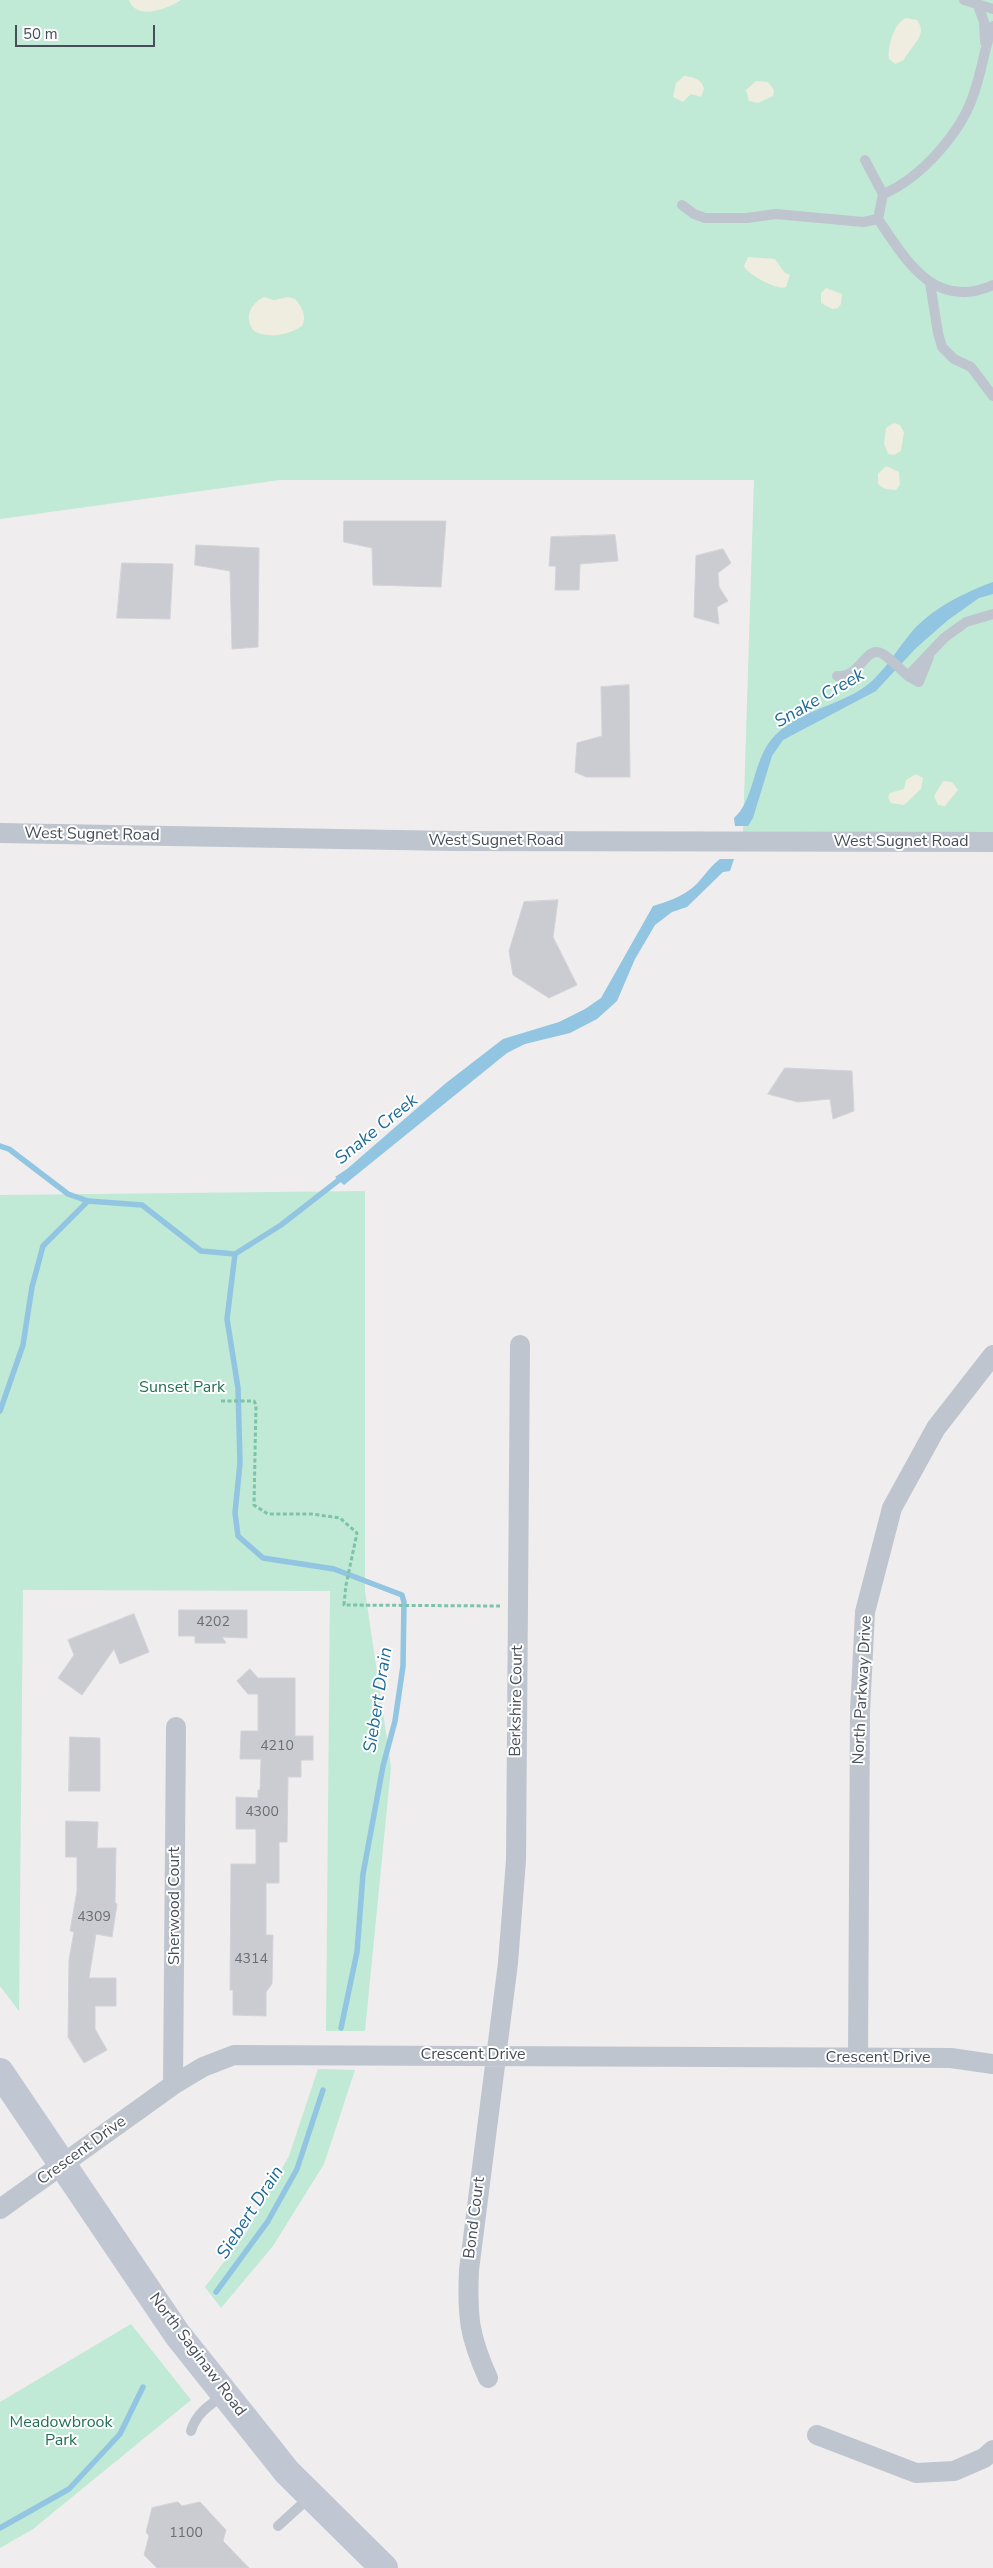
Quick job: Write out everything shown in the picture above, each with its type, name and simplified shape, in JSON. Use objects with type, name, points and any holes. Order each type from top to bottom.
[{"type":"main road","name":"North Saginaw Road","points":[[0,2072],[64,2164],[177,2334],[287,2472],[384,2568]]},
{"type":"street","name":"West Sugnet Road","points":[[0,833],[463,841],[993,842]]},
{"type":"street","name":"Berkshire Court","points":[[496,2055],[508,1963],[516,1860],[520,1345]]},
{"type":"street","name":"North Parkway Drive","points":[[858,2058],[860,1712],[865,1612],[892,1508],[936,1428],[993,1355]]},
{"type":"street","name":"Sherwood Court","points":[[173,2085],[176,1728]]},
{"type":"street","name":"Crescent Drive","points":[[0,2209],[173,2085],[203,2067],[234,2055],[951,2058],[993,2064]]},
{"type":"street","name":"Bond Court","points":[[488,2378],[476,2352],[467,2312],[469,2270],[496,2055]]},
{"type":"street","points":[[817,2435],[916,2472],[954,2471],[984,2458],[993,2450]]},
{"type":"lane","points":[[964,0],[993,10]]},
{"type":"lane","points":[[978,5],[984,22],[986,48]]},
{"type":"lane","points":[[883,194],[892,191],[924,166],[947,143],[962,121],[974,94],[993,26]]},
{"type":"lane","points":[[865,160],[883,194],[878,219],[902,254],[930,283],[951,293],[962,294],[993,286]]},
{"type":"lane","points":[[682,205],[694,214],[705,218],[747,218],[776,214],[863,222],[878,219]]},
{"type":"lane","points":[[930,283],[942,347],[954,359],[971,367],[993,396]]},
{"type":"lane","points":[[837,676],[845,677],[852,674],[869,654],[874,652],[887,657],[908,676],[919,682],[929,657],[944,638],[966,622],[993,614]]},
{"type":"lane","points":[[191,2431],[194,2421],[201,2412],[225,2394]]},
{"type":"lane","points":[[278,2526],[311,2496]]},
{"type":"path","points":[[221,1401],[254,1401],[256,1405],[254,1505],[268,1514],[312,1514],[340,1518],[357,1533],[352,1564],[346,1585],[344,1605],[518,1606]]},
{"type":"green space","points":[[0,0],[993,0],[993,832],[743,832],[754,480],[280,480],[0,519]]},
{"type":"green space","name":"Sunset Park","points":[[365,1191],[365,1591],[391,1767],[365,2031],[326,2031],[330,1591],[23,1590],[19,2011],[0,1986],[0,1195]]},
{"type":"green space","points":[[318,2069],[355,2070],[324,2164],[273,2246],[221,2308],[205,2287],[246,2233],[289,2156]]},
{"type":"green space","name":"Meadowbrook Park","points":[[131,2324],[191,2400],[33,2529],[0,2548],[0,2402]]},
{"type":"sand","points":[[129,0],[181,0],[168,7],[145,12],[138,10]]},
{"type":"sand","points":[[906,18],[917,20],[921,31],[920,36],[904,60],[895,64],[889,59],[890,42],[898,25]]},
{"type":"sand","points":[[684,76],[694,78],[701,83],[704,89],[701,97],[691,94],[683,102],[673,97],[676,83]]},
{"type":"sand","points":[[756,81],[768,82],[774,90],[773,96],[758,103],[749,101],[746,90]]},
{"type":"sand","points":[[748,257],[775,259],[784,272],[790,275],[786,287],[776,287],[751,273],[744,266]]},
{"type":"sand","points":[[826,288],[842,294],[841,304],[838,308],[832,309],[821,303],[821,293]]},
{"type":"sand","points":[[264,297],[274,300],[288,297],[295,299],[303,312],[302,326],[291,332],[278,335],[266,335],[254,331],[249,321],[250,311],[255,303]]},
{"type":"sand","points":[[894,423],[900,425],[904,432],[901,451],[894,455],[888,454],[884,444],[886,428]]},
{"type":"sand","points":[[886,466],[899,472],[900,485],[896,490],[885,489],[878,484],[878,474]]},
{"type":"sand","points":[[916,774],[923,778],[921,789],[904,805],[891,803],[888,797],[890,793],[904,789],[906,780]]},
{"type":"sand","points":[[943,781],[952,782],[958,790],[945,806],[938,805],[934,796]]},
{"type":"water","points":[[993,582],[993,594],[979,598],[948,620],[915,649],[876,691],[783,740],[772,756],[753,818],[748,826],[735,826],[734,818],[746,802],[760,759],[771,740],[781,730],[792,722],[866,686],[927,617],[959,597]]},
{"type":"water","points":[[720,859],[734,859],[730,871],[723,872],[687,907],[672,912],[655,925],[635,959],[617,1001],[597,1019],[570,1033],[525,1044],[507,1053],[344,1185],[335,1177],[347,1169],[446,1083],[503,1039],[559,1022],[585,1009],[601,998],[653,906],[673,899],[691,889]]},
{"type":"building","points":[[344,521],[446,521],[441,587],[373,585],[372,548],[344,542]]},
{"type":"building","points":[[615,535],[618,561],[580,564],[579,590],[555,590],[556,566],[549,566],[551,537]]},
{"type":"building","points":[[196,545],[259,548],[258,647],[232,649],[230,571],[195,565]]},
{"type":"building","points":[[723,549],[731,563],[718,573],[719,587],[728,601],[717,607],[719,624],[694,617],[696,556]]},
{"type":"building","points":[[122,563],[173,564],[170,619],[117,618]]},
{"type":"building","points":[[629,685],[630,777],[586,777],[575,772],[577,743],[602,736],[601,687]]},
{"type":"building","points":[[558,900],[553,937],[577,985],[549,998],[513,975],[509,951],[524,902]]},
{"type":"building","points":[[785,1068],[852,1071],[854,1111],[833,1119],[830,1099],[798,1102],[768,1094]]},
{"type":"building","points":[[179,1610],[247,1610],[247,1638],[222,1637],[226,1643],[195,1643],[195,1636],[179,1636]]},
{"type":"building","points":[[134,1614],[149,1652],[120,1664],[114,1649],[82,1695],[58,1678],[74,1655],[68,1640]]},
{"type":"building","points":[[250,1669],[258,1678],[295,1678],[295,1736],[313,1736],[313,1760],[301,1760],[301,1777],[288,1777],[287,1842],[279,1842],[279,1883],[266,1883],[266,1935],[273,1935],[272,1984],[266,1992],[266,2016],[233,2015],[233,1990],[230,1990],[231,1864],[256,1864],[256,1829],[236,1829],[236,1797],[258,1798],[258,1790],[260,1790],[261,1759],[240,1759],[241,1731],[258,1731],[258,1694],[248,1694],[237,1681]]},
{"type":"building","points":[[70,1737],[100,1738],[100,1791],[69,1791]]},
{"type":"building","points":[[66,1821],[98,1822],[97,1848],[116,1848],[115,1903],[117,1904],[112,1937],[96,1934],[89,1978],[116,1978],[116,2006],[95,2006],[95,2029],[107,2050],[84,2063],[68,2037],[69,1960],[74,1932],[70,1931],[77,1891],[77,1857],[66,1857]]},
{"type":"building","points":[[178,2502],[182,2506],[200,2502],[226,2530],[223,2541],[249,2568],[157,2568],[144,2555],[149,2536],[146,2532],[152,2508]]},
{"type":"waterway","name":"Snake Creek","points":[[0,1146],[9,1149],[68,1194],[88,1201],[142,1205],[201,1251],[235,1254],[281,1225],[344,1176]]},
{"type":"waterway","points":[[0,1411],[23,1345],[32,1287],[43,1246],[88,1201]]},
{"type":"waterway","name":"Siebert Drain","points":[[235,1254],[227,1319],[238,1388],[240,1463],[235,1513],[238,1536],[263,1558],[334,1569],[402,1595],[404,1602],[403,1666],[395,1721],[383,1766],[363,1874],[357,1952],[341,2028]]},
{"type":"waterway","name":"Siebert Drain","points":[[216,2292],[268,2221],[297,2169],[323,2090]]},
{"type":"waterway","name":"Siebert Drain","points":[[0,2528],[69,2489],[120,2434],[143,2387]]}]
